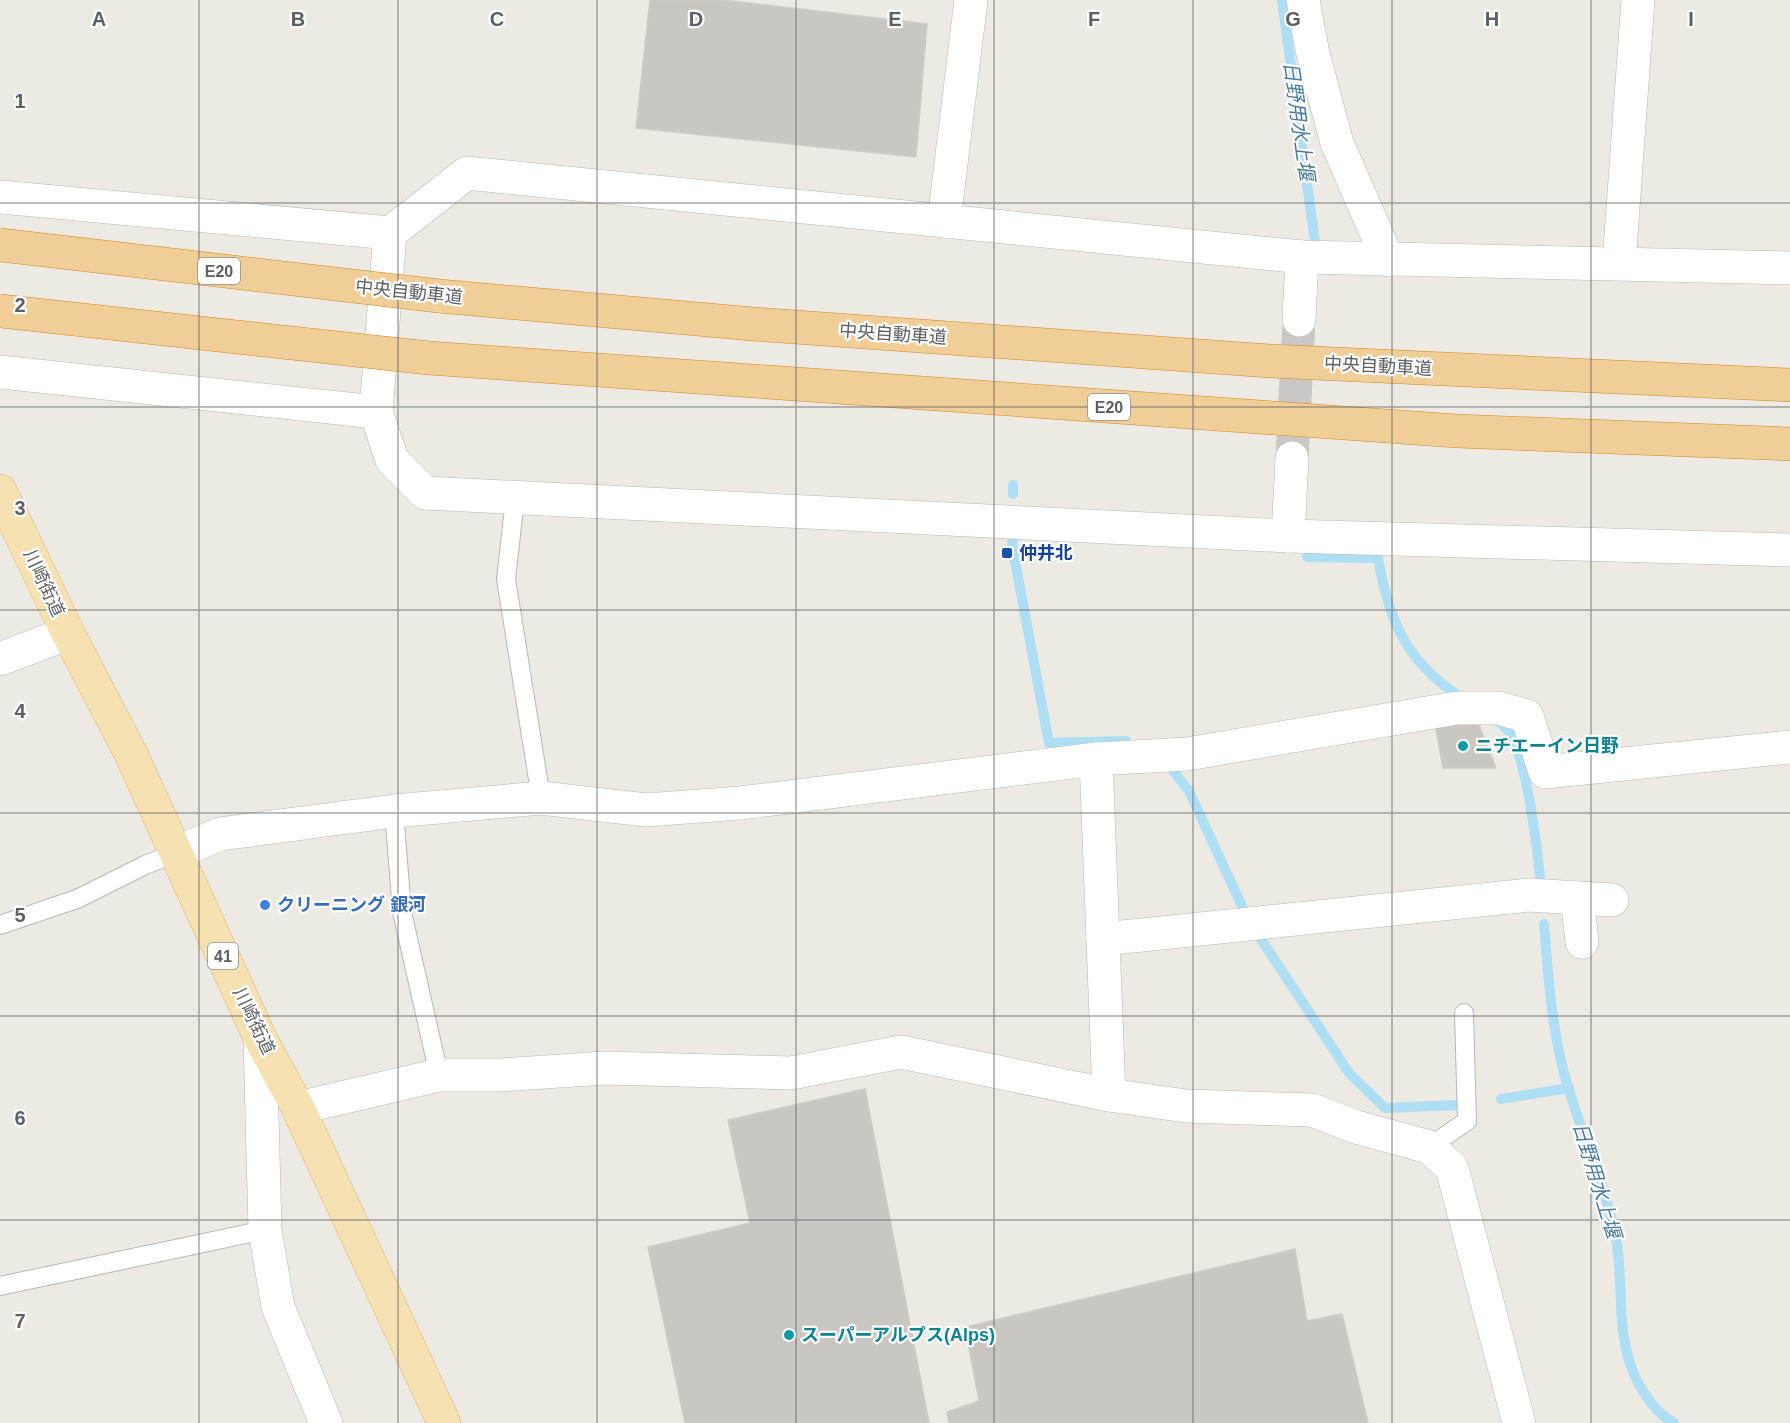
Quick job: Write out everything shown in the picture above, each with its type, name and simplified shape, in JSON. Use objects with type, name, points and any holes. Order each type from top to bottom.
[{"type":"highway","name":"中央自動車道","points":[[0,245],[439,297],[753,324],[1270,361],[1790,385]]},
{"type":"highway","name":"E20","points":[[0,311],[429,358],[1457,432],[1790,444]]},
{"type":"main road","name":"川崎街道","points":[[0,491],[68,633],[131,754],[260,1038],[298,1108],[444,1423]]},
{"type":"street","points":[[944,221],[971,0]]},
{"type":"street","points":[[1304,0],[1313,54],[1336,143],[1388,260]]},
{"type":"street","points":[[1619,263],[1638,0]]},
{"type":"street","points":[[0,197],[390,233],[467,173],[1302,257],[1790,268]]},
{"type":"street","points":[[390,233],[376,412],[392,460],[425,493],[1288,536],[1787,554]]},
{"type":"street","points":[[1299,320],[1302,257]]},
{"type":"street","points":[[0,372],[376,412]]},
{"type":"street","points":[[1288,536],[1292,458]]},
{"type":"street","points":[[0,659],[68,633]]},
{"type":"street","points":[[176,853],[220,834],[394,811],[541,798],[657,809],[740,803],[1096,759],[1187,754],[1457,708],[1498,708],[1527,716],[1545,772],[1790,747]]},
{"type":"street","points":[[1096,759],[1109,1095]]},
{"type":"street","points":[[1103,939],[1529,895],[1612,900]]},
{"type":"street","points":[[1577,898],[1582,942]]},
{"type":"street","points":[[260,1038],[265,1230],[278,1307],[326,1423]]},
{"type":"street","points":[[298,1108],[439,1075],[501,1075],[604,1068],[791,1073],[901,1052],[1109,1095],[1186,1106],[1312,1110],[1356,1127],[1430,1147],[1452,1168],[1519,1423]]},
{"type":"lane","points":[[515,499],[506,579],[541,798]]},
{"type":"lane","points":[[394,811],[402,912],[439,1075]]},
{"type":"lane","points":[[0,925],[77,899],[145,865],[176,853]]},
{"type":"lane","points":[[1430,1147],[1467,1121],[1464,1013]]},
{"type":"lane","points":[[2,1282],[265,1230]]},
{"type":"building","points":[[650,0],[723,0],[927,24],[916,157],[636,128]]},
{"type":"building","name":"ニチエーイン日野","points":[[1475,715],[1496,768],[1443,768],[1435,723]]},
{"type":"building","name":"スーパーアルプス(Alps)","points":[[865,1089],[929,1423],[685,1423],[648,1247],[750,1223],[728,1120]]},
{"type":"building","points":[[1295,1249],[1307,1321],[1342,1314],[1368,1423],[949,1423],[947,1412],[979,1401],[965,1327]]},
{"type":"waterway","name":"日野用水上堰","points":[[1282,0],[1315,242]]},
{"type":"waterway","points":[[1013,485],[1013,494]]},
{"type":"waterway","points":[[1013,532],[1012,545],[1049,743],[1126,741]]},
{"type":"waterway","name":"日野用水上堰","points":[[1307,557],[1378,558],[1388,602],[1404,639],[1428,671],[1444,686],[1464,699]]},
{"type":"waterway","name":"日野用水上堰","points":[[1494,718],[1508,731],[1521,761],[1530,806],[1541,887]]},
{"type":"waterway","points":[[1170,767],[1189,791],[1246,915]]},
{"type":"waterway","name":"日野用水上堰","points":[[1544,924],[1553,1015],[1563,1069],[1605,1196],[1616,1239],[1626,1350],[1642,1390],[1653,1406],[1674,1423]]},
{"type":"waterway","points":[[1259,936],[1349,1073],[1385,1108],[1458,1105]]},
{"type":"waterway","points":[[1501,1099],[1569,1088]]},
{"type":"tunnel","points":[[1292,458],[1299,320]]},
{"type":"place","name":"仲井北","points":[[1007,553]]},
{"type":"place","name":"ニチエーイン日野","points":[[1463,746]]},
{"type":"place","name":"クリーニング 銀河","points":[[265,905]]},
{"type":"place","name":"スーパーアルプス(Alps)","points":[[789,1335]]}]
